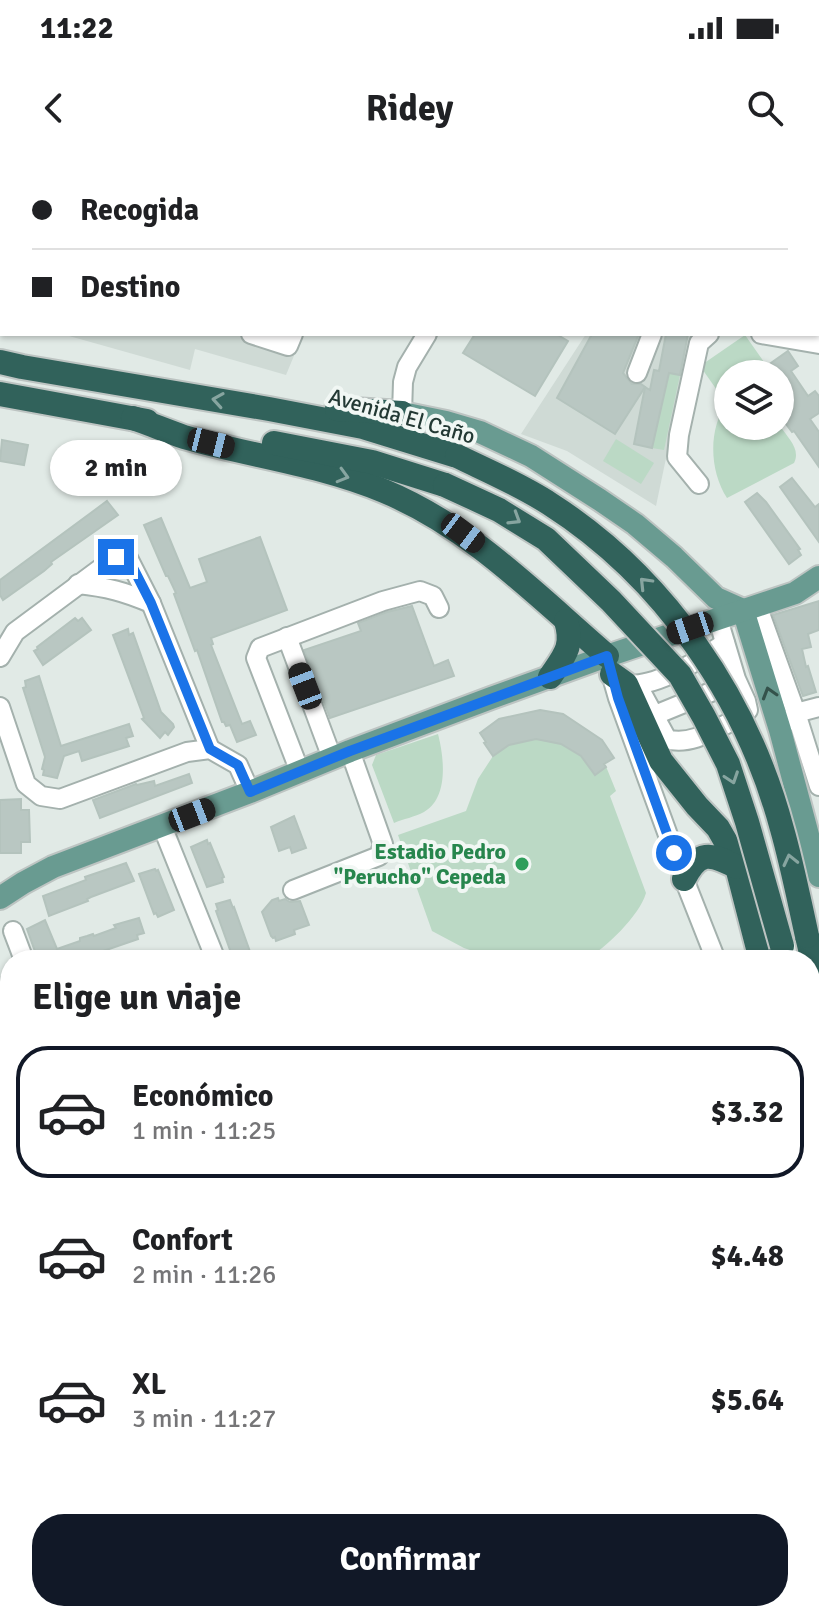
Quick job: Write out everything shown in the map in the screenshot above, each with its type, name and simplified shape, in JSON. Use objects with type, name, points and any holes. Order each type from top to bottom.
[{"type":"highway","name":"Avenida El Caño","points":[[0,362],[363,427],[457,456],[549,503],[630,567],[672,612],[721,684],[747,732],[782,827],[810,950]]},
{"type":"highway","points":[[0,394],[407,471],[499,510],[546,539],[611,601],[680,675],[704,717],[728,764],[747,822],[775,950]]},
{"type":"highway","points":[[269,409],[295,406],[402,413]]},
{"type":"highway","points":[[133,418],[183,436],[348,477],[386,492],[463,533],[541,596],[621,675],[661,761],[718,828],[730,849],[774,950]]},
{"type":"highway","points":[[550,677],[569,645],[566,621]]},
{"type":"highway","points":[[684,879],[691,866],[704,856],[716,856],[737,867]]},
{"type":"main road","points":[[402,413],[480,432],[531,456],[635,524],[716,598],[750,608]]},
{"type":"main road","points":[[795,593],[819,577]]},
{"type":"main road","points":[[0,898],[53,867],[341,754],[550,677],[621,675],[718,619],[795,593],[819,590]]},
{"type":"main road","points":[[750,608],[819,876]]},
{"type":"street","points":[[257,336],[288,346],[292,336]]},
{"type":"street","points":[[402,413],[407,367],[426,336]]},
{"type":"street","points":[[637,373],[651,336]]},
{"type":"street","points":[[699,484],[677,457],[699,343],[707,336]]},
{"type":"street","points":[[773,336],[819,344]]},
{"type":"street","points":[[0,657],[15,632],[116,557],[127,556],[151,603],[210,749]]},
{"type":"street","points":[[78,584],[108,587],[151,603]]},
{"type":"street","points":[[300,772],[256,658],[260,648],[383,601],[420,591],[433,596],[439,608]]},
{"type":"street","points":[[750,608],[796,713],[819,786]]},
{"type":"street","points":[[621,675],[655,715],[667,739],[689,741],[743,716],[748,710],[746,701],[718,619]]},
{"type":"street","points":[[287,637],[383,844],[379,856],[293,890]]},
{"type":"street","points":[[621,675],[648,684],[725,643]]},
{"type":"street","points":[[621,675],[618,698],[712,950]]},
{"type":"street","points":[[655,715],[736,679]]},
{"type":"street","points":[[0,707],[26,784],[41,796],[60,799],[187,752],[210,749],[238,765],[250,792]]},
{"type":"street","points":[[780,730],[796,713],[819,707]]},
{"type":"street","points":[[162,826],[212,950]]},
{"type":"street","points":[[13,931],[20,950]]},
{"type":"shaded area","points":[[69,336],[302,336],[286,375],[195,349],[190,370]]},
{"type":"shaded area","points":[[585,336],[692,336],[656,506],[567,451],[521,434]]},
{"type":"green space","points":[[746,336],[763,360],[714,360],[714,386],[700,366]]},
{"type":"green space","points":[[669,373],[680,375],[664,450],[652,448]]},
{"type":"green space","points":[[714,436],[714,440],[790,440],[796,458],[794,463],[727,498],[717,475],[713,449]]},
{"type":"green space","points":[[616,439],[654,463],[641,484],[603,461]]},
{"type":"green space","name":"Estadio Pedro \"Perucho\" Cepeda","points":[[541,710],[565,715],[565,718],[602,740],[614,758],[605,764],[616,791],[610,796],[646,893],[621,931],[599,950],[470,950],[432,931],[398,835],[466,811],[478,779],[493,756],[480,733],[499,719]]},
{"type":"green space","points":[[438,734],[443,776],[438,797],[424,812],[394,823],[372,765],[376,755]]},
{"type":"building","points":[[474,336],[559,336],[568,341],[535,396],[463,353]]},
{"type":"building","points":[[591,336],[638,336],[623,373],[632,384],[645,387],[615,434],[557,398]]},
{"type":"building","points":[[666,336],[688,336],[680,375],[669,373],[652,448],[634,444],[645,387],[650,390],[654,370],[659,371]]},
{"type":"building","points":[[788,351],[794,360],[775,360]]},
{"type":"building","points":[[794,375],[808,396],[815,391],[819,396],[819,413],[810,419],[819,432],[819,467],[794,431]]},
{"type":"building","points":[[2,440],[28,445],[24,465],[0,461]]},
{"type":"building","points":[[792,478],[815,507],[819,504],[819,542],[780,487]]},
{"type":"building","points":[[757,493],[800,549],[801,555],[789,564],[745,502]]},
{"type":"building","points":[[107,501],[118,515],[3,600],[0,580]]},
{"type":"building","points":[[161,518],[190,588],[207,582],[199,559],[260,537],[287,610],[211,638],[242,724],[250,721],[256,735],[237,742],[230,725],[222,722],[176,593],[144,525]]},
{"type":"building","points":[[819,601],[819,630],[808,634],[811,647],[802,649],[816,692],[803,696],[773,615]]},
{"type":"building","points":[[412,606],[434,666],[448,660],[454,676],[330,718],[304,650],[361,631],[358,623]]},
{"type":"building","points":[[75,618],[78,621],[82,618],[91,630],[43,665],[34,651]]},
{"type":"building","points":[[128,629],[129,635],[133,633],[161,712],[174,727],[168,735],[165,732],[160,738],[142,719],[113,635]]},
{"type":"building","points":[[39,676],[61,746],[129,724],[133,736],[126,738],[129,746],[82,761],[79,751],[64,756],[57,778],[43,775],[45,757],[23,688],[26,687],[25,681]]},
{"type":"building","points":[[540,710],[563,714],[602,740],[614,758],[595,775],[581,756],[561,744],[536,739],[509,745],[493,756],[480,733],[499,719]]},
{"type":"building","points":[[189,774],[192,783],[100,818],[93,800],[136,784],[154,781],[155,786]]},
{"type":"building","points":[[21,799],[21,810],[29,810],[30,842],[21,842],[21,853],[0,853],[0,800]]},
{"type":"building","points":[[294,816],[306,848],[292,853],[290,847],[279,851],[271,827]]},
{"type":"building","points":[[207,840],[224,877],[223,882],[207,887],[191,847]]},
{"type":"building","points":[[126,863],[134,881],[49,916],[43,896]]},
{"type":"building","points":[[155,869],[174,910],[158,917],[154,914],[139,874]]},
{"type":"building","points":[[278,898],[279,901],[300,901],[309,925],[276,941],[262,912],[272,900]]},
{"type":"building","points":[[230,900],[249,950],[230,950],[216,904]]},
{"type":"building","points":[[139,918],[144,933],[137,935],[138,939],[106,950],[34,950],[27,929],[45,920],[57,949],[80,941],[80,938],[116,928],[114,925]]},
{"type":"place","name":"Estadio Pedro \"Perucho\" Cepeda","points":[[522,864]]},
{"type":"route","points":[[116,557],[127,556],[151,603],[210,749],[238,765],[250,792],[350,751],[607,656],[618,698],[674,853]]}]
